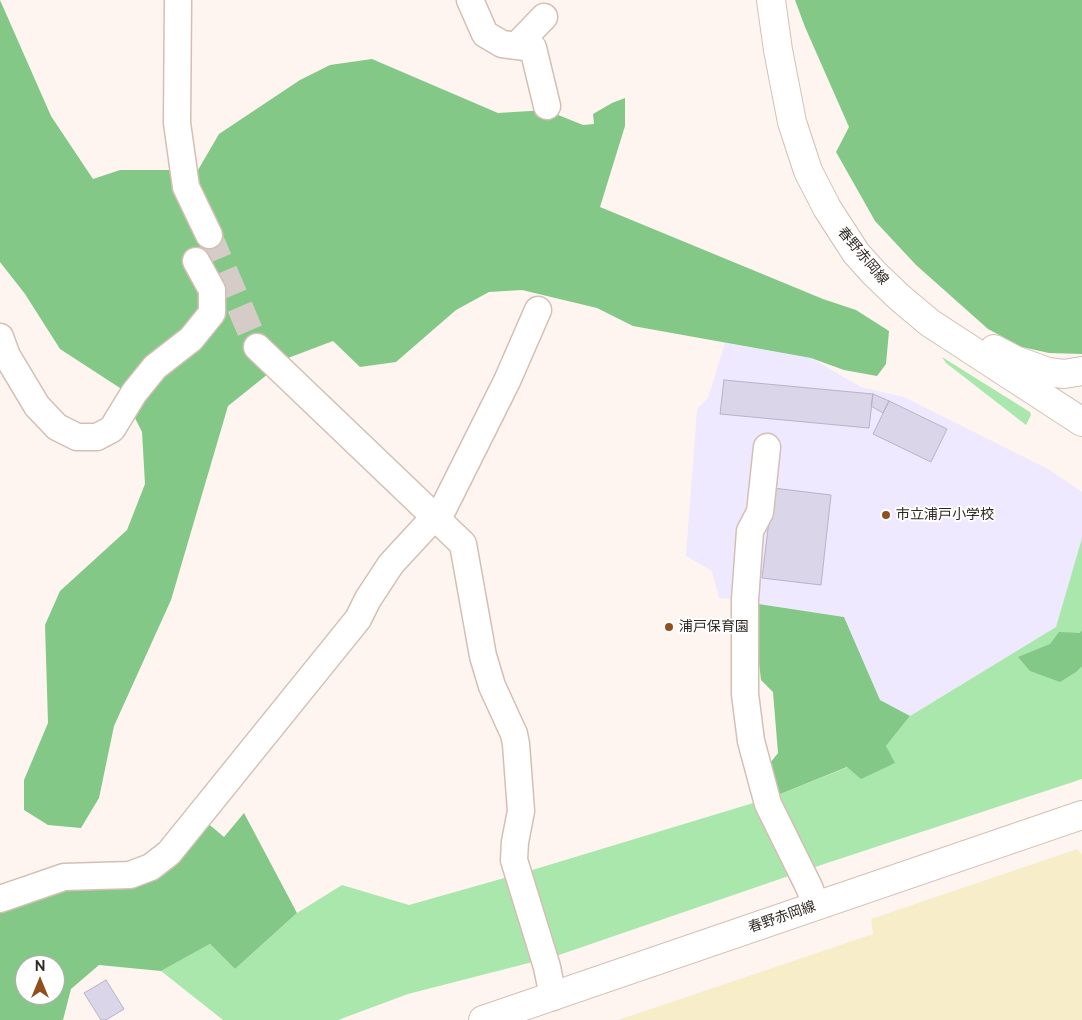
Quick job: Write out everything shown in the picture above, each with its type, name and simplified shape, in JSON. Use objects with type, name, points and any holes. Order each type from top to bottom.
[{"type":"main road","name":"春野赤岡線","points":[[771,0],[778,50],[792,122],[808,171],[826,208],[856,253],[898,297],[930,323],[1079,420]]},
{"type":"main road","points":[[856,253],[874,261],[940,316],[1016,360],[1048,372],[1064,374],[1082,371]]},
{"type":"main road","points":[[1079,420],[1070,405],[1074,390],[1082,375]]},
{"type":"main road","name":"春野赤岡線","points":[[483,1020],[1082,815]]},
{"type":"street","points":[[178,0],[177,123],[186,187],[209,236]]},
{"type":"street","points":[[470,0],[484,34],[502,44],[533,48],[547,106]]},
{"type":"street","points":[[516,46],[544,17]]},
{"type":"street","points":[[0,337],[8,356],[37,406],[57,428],[77,438],[97,438],[112,428],[134,393],[155,367],[191,339],[212,313],[212,290],[196,261]]},
{"type":"street","points":[[0,899],[64,877],[130,875],[151,867],[169,852],[358,619],[390,564],[427,525],[438,519],[507,380],[538,310]]},
{"type":"street","points":[[257,347],[463,544],[466,552],[485,665],[492,686],[514,734],[521,812],[515,842],[514,860],[547,967],[553,997]]},
{"type":"street","points":[[767,448],[760,512],[750,531],[745,600],[745,694],[751,741],[768,804],[816,905]]},
{"type":"shaded area","name":"市立浦戸小学校","points":[[725,343],[811,358],[861,387],[904,397],[1050,470],[1082,492],[1082,538],[1056,627],[910,716],[880,700],[844,617],[752,603],[745,600],[719,598],[712,571],[686,556],[697,409],[708,398]]},
{"type":"green space","points":[[0,0],[51,116],[93,179],[120,170],[198,170],[219,134],[300,80],[330,65],[372,59],[498,113],[546,110],[583,125],[594,124],[593,114],[625,98],[625,126],[600,207],[823,299],[856,310],[889,331],[886,364],[877,376],[844,370],[811,358],[633,326],[597,308],[522,290],[489,292],[456,310],[396,362],[360,367],[333,341],[288,358],[228,406],[171,600],[114,726],[99,798],[81,828],[48,825],[24,810],[24,780],[48,723],[45,625],[60,591],[127,530],[145,484],[142,432],[120,388],[60,349],[25,294],[0,262]]},
{"type":"green space","points":[[795,0],[1082,0],[1082,354],[1049,353],[1022,347],[988,329],[916,265],[875,221],[836,152],[849,127]]},
{"type":"green space","points":[[942,357],[1030,412],[1031,415],[1026,425],[946,363]]},
{"type":"green space","points":[[1082,538],[1082,779],[812,868],[556,956],[408,994],[338,1020],[223,1020],[161,971],[210,944],[235,969],[297,913],[342,885],[409,905],[529,871],[773,797],[848,767],[894,764],[886,746],[910,716],[1056,627]]},
{"type":"green space","points":[[752,603],[844,617],[880,700],[910,716],[886,746],[895,763],[861,779],[847,767],[773,797],[766,768],[778,753],[773,692],[761,680]]},
{"type":"green space","points":[[1082,630],[1082,666],[1060,682],[1030,671],[1018,657],[1050,644],[1059,632],[1080,633]]},
{"type":"green space","points":[[244,813],[297,913],[235,969],[210,944],[161,971],[99,965],[71,989],[63,1020],[0,1020],[0,911],[66,886],[138,884],[205,821],[224,837]]},
{"type":"sand","points":[[1077,849],[1082,854],[1082,1020],[618,1020],[873,934],[871,919]]},
{"type":"building","points":[[724,380],[873,394],[869,428],[720,414]]},
{"type":"building","points":[[873,394],[889,401],[883,413],[871,406]]},
{"type":"building","points":[[889,401],[947,429],[931,462],[873,434]]},
{"type":"building","points":[[773,488],[831,495],[821,585],[762,578]]},
{"type":"building","points":[[106,980],[124,1009],[106,1020],[101,1020],[84,993]]},
{"type":"tunnel","points":[[209,235],[257,347]]},
{"type":"place","name":"市立浦戸小学校","points":[[886,515]]},
{"type":"place","name":"浦戸保育園","points":[[669,627]]}]
